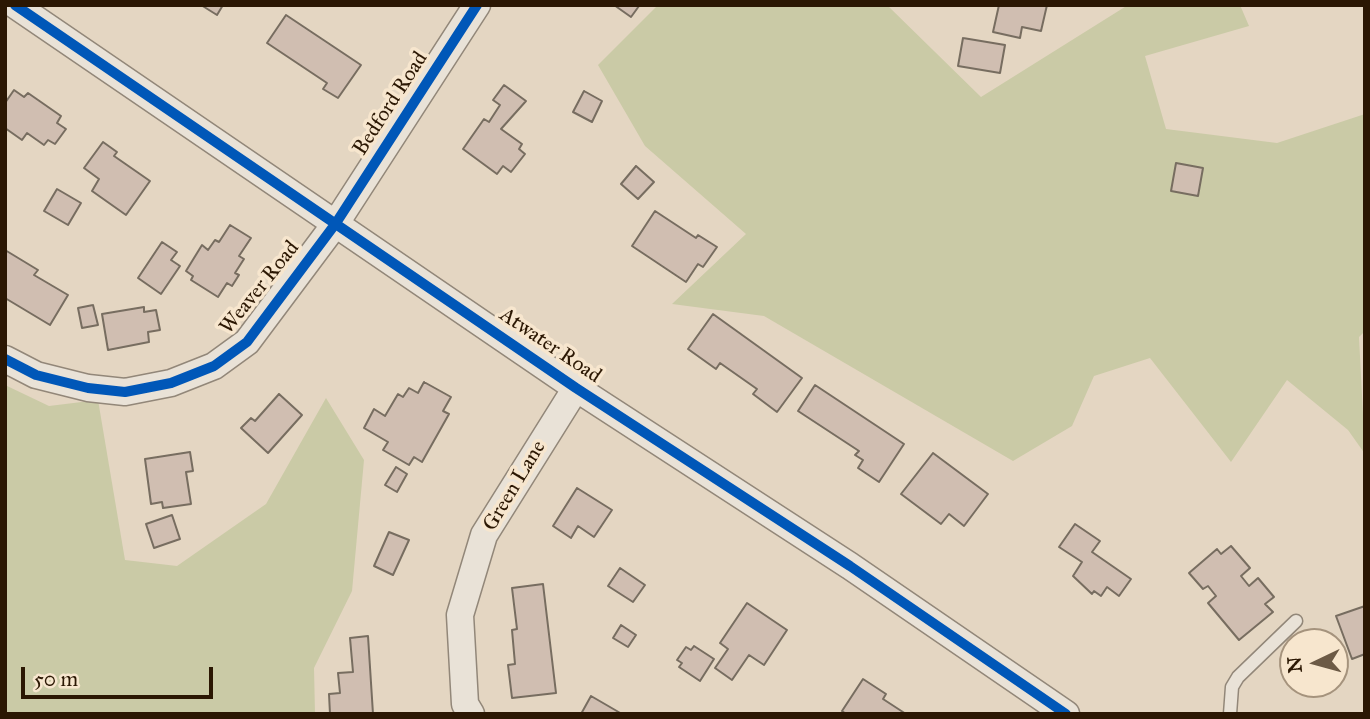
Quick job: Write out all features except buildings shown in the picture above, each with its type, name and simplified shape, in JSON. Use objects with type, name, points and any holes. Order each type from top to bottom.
[{"type":"street","name":"Atwater Road","points":[[15,5],[50,15],[336,223],[576,388],[850,566],[1066,714]]},
{"type":"street","name":"Bedford Road","points":[[336,223],[477,5]]},
{"type":"street","name":"Weaver Road","points":[[5,359],[36,375],[88,388],[125,392],[171,383],[214,366],[247,342],[336,223]]},
{"type":"street","name":"Green Lane","points":[[471,714],[464,692],[460,615],[484,535],[576,388]]},
{"type":"lane","points":[[1230,714],[1232,687],[1238,677],[1296,621]]},
{"type":"green space","points":[[658,5],[887,5],[981,97],[1128,5],[1240,5],[1249,26],[1145,56],[1166,129],[1277,143],[1365,114],[1365,331],[1359,337],[1365,454],[1348,430],[1287,380],[1231,462],[1150,358],[1094,376],[1072,426],[1013,461],[764,316],[672,304],[746,234],[645,146],[598,65]]},
{"type":"green space","points":[[5,385],[49,406],[98,400],[125,560],[177,566],[266,504],[326,398],[364,460],[352,591],[314,668],[315,714],[5,714]]},
{"type":"cycle path","points":[[15,5],[576,388],[850,566],[1066,714]]},
{"type":"cycle path","points":[[5,359],[36,375],[88,388],[125,392],[171,383],[214,366],[247,342],[336,223],[477,5]]}]
